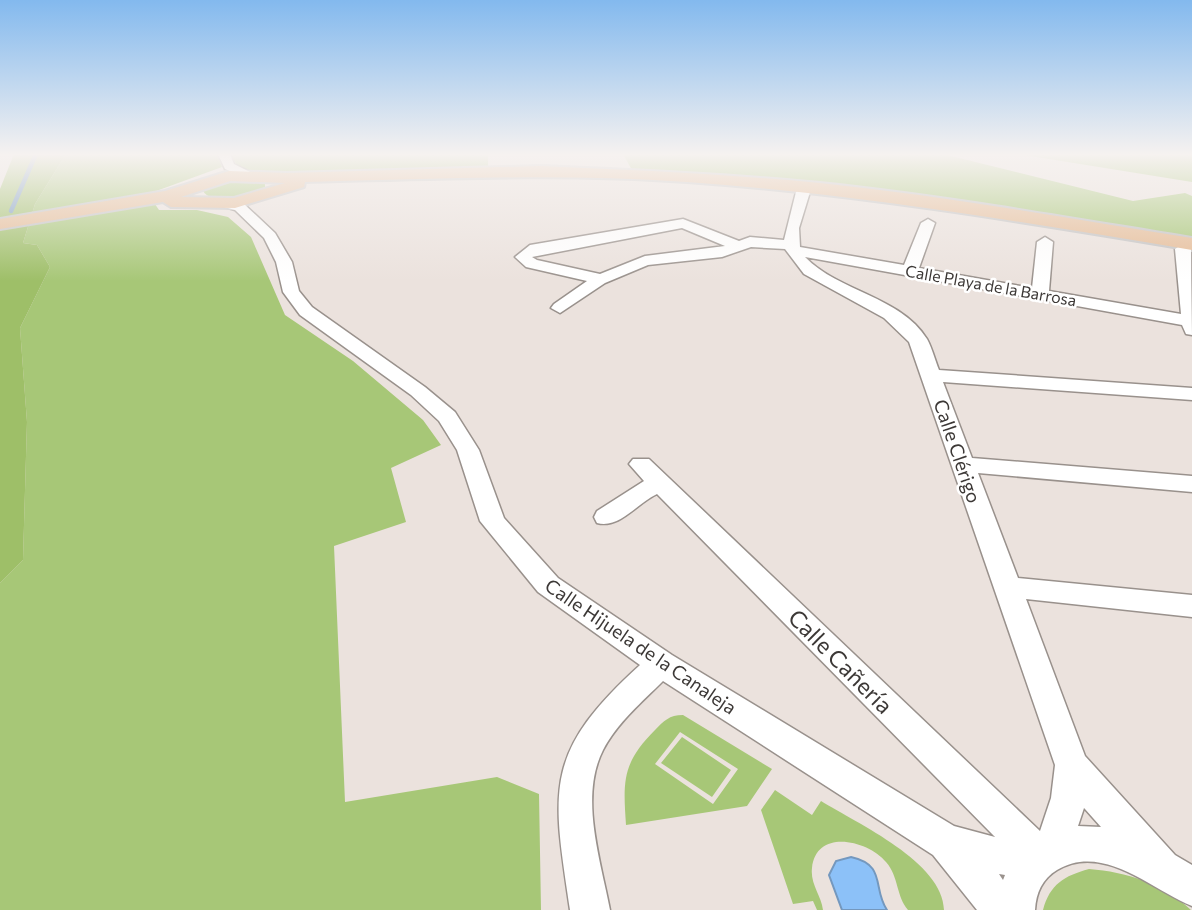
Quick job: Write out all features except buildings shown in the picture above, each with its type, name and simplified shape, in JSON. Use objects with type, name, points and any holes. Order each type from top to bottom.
[{"type":"main road","points":[[0,224],[165,196]]},
{"type":"main road","points":[[0,230],[186,196]]},
{"type":"main road","points":[[206,196],[236,204],[245,196]]},
{"type":"main road","points":[[838,196],[952,211],[1189,248]]},
{"type":"main road","points":[[890,196],[1189,248]]},
{"type":"street","points":[[792,247],[790,237],[802,196]]},
{"type":"street","name":"Calle Hijuela de la Canaleja","points":[[236,204],[270,236],[284,262],[291,292],[306,311],[418,391],[447,416],[468,450],[493,521],[548,585],[661,664],[946,842],[981,881],[1000,910]]},
{"type":"street","points":[[601,279],[531,264],[523,257],[530,250],[683,223],[738,246]]},
{"type":"street","points":[[910,271],[929,223]]},
{"type":"street","name":"Calle Playa de la Barrosa","points":[[560,308],[601,279],[645,261],[722,252],[738,246],[769,241],[1191,326]]},
{"type":"street","points":[[1040,294],[1045,242]]},
{"type":"street","name":"Calle Clérigo","points":[[792,247],[803,265],[824,280],[894,317],[918,340],[1072,765],[1097,797],[1161,866]]},
{"type":"street","points":[[1189,248],[1191,326]]},
{"type":"street","points":[[932,375],[1192,394]]},
{"type":"street","points":[[962,464],[1192,484]]},
{"type":"street","name":"Calle Cañería","points":[[606,517],[640,492],[650,474],[1044,856]]},
{"type":"street","points":[[1007,587],[1192,606]]},
{"type":"street","points":[[590,910],[576,815],[580,764],[606,719],[661,664]]},
{"type":"street","name":"Calle Clérigo","points":[[1044,856],[1065,821],[1071,795],[1072,765]]},
{"type":"street","name":"Calle Hijuela de la Canaleja","points":[[946,842],[992,855],[1044,856],[1082,844],[1120,849],[1161,866],[1192,887]]},
{"type":"street","points":[[1015,910],[1016,896],[1027,869],[1044,856]]},
{"type":"green space","points":[[0,196],[40,196],[23,243],[37,245],[50,267],[20,328],[27,422],[23,560],[0,583]]},
{"type":"green space","points":[[40,196],[150,196],[159,210],[197,210],[228,217],[251,237],[285,315],[353,361],[423,420],[441,445],[391,468],[406,522],[334,546],[345,802],[497,777],[539,794],[541,910],[0,910],[0,583],[23,560],[27,422],[20,328],[50,267],[37,245],[23,243]]},
{"type":"green space","points":[[209,196],[247,196],[224,200]]},
{"type":"green space","points":[[894,196],[1115,196],[1133,201],[1162,196],[1192,196],[1192,239]]},
{"type":"green space","points":[[683,715],[772,769],[747,806],[626,825],[625,784],[636,753],[667,719]],"holes":[[[680,732],[738,769],[713,804],[655,764]]]},
{"type":"green space","points":[[682,737],[731,770],[712,797],[661,763]]},
{"type":"green space","points":[[775,790],[812,815],[821,801],[896,846],[930,876],[940,892],[944,910],[908,910],[886,862],[867,848],[844,842],[823,847],[816,855],[812,874],[823,910],[817,910],[813,901],[793,904],[761,810]]},
{"type":"green space","points":[[1089,869],[1143,880],[1168,893],[1191,910],[1043,910],[1059,882]]},
{"type":"water","points":[[851,857],[862,861],[874,871],[887,910],[842,910],[829,875],[836,861]]},
{"type":"waterway","points":[[11,211],[17,196]]}]
